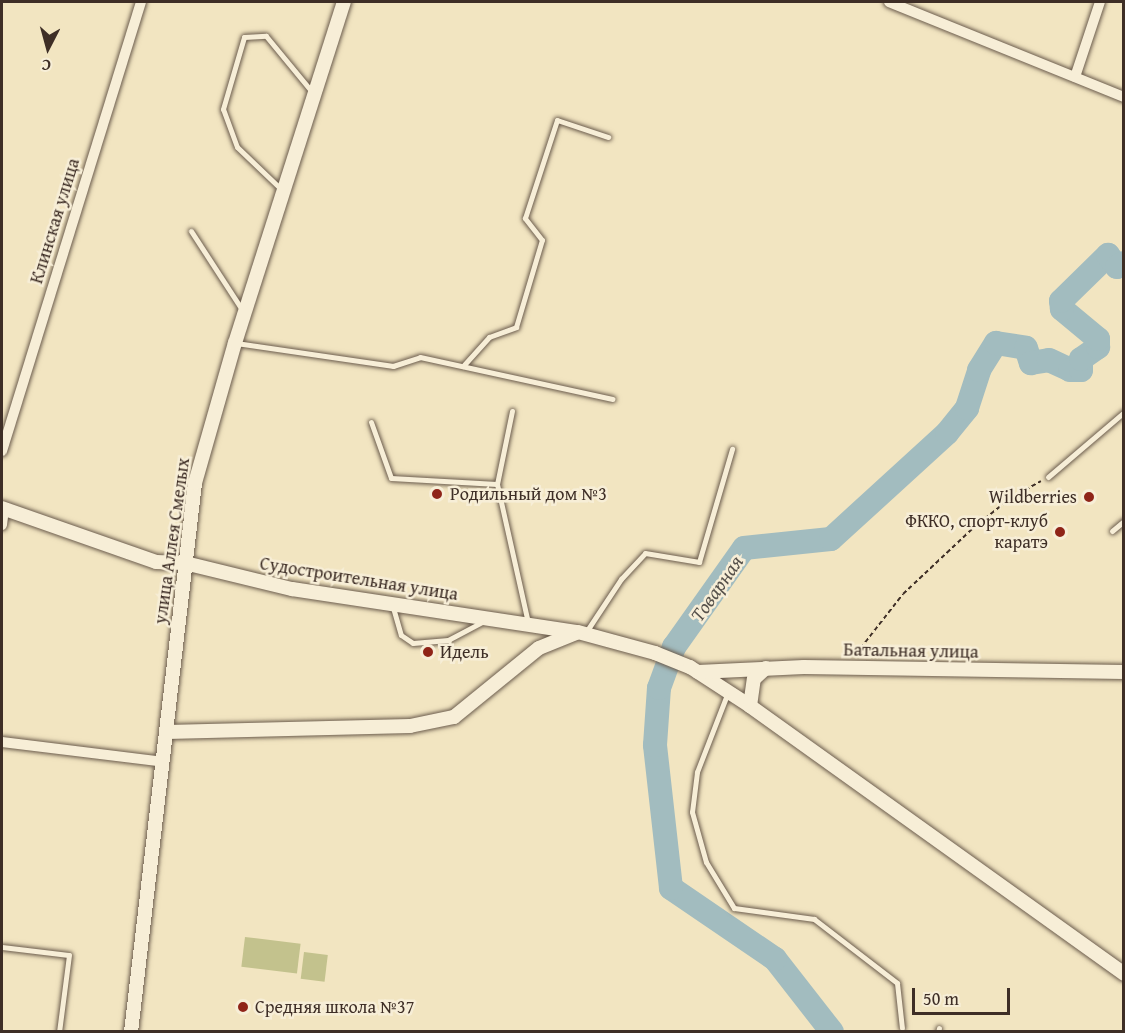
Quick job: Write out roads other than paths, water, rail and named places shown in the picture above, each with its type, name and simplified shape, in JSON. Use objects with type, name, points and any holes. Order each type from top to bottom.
[{"type":"main road","name":"улица Аллея Смелых","points":[[130,1032],[164,762],[195,483],[244,312],[344,2]]},
{"type":"main road","name":"Судостроительная улица","points":[[3,509],[156,562],[185,563],[292,589],[581,633],[655,653],[694,670]]},
{"type":"main road","points":[[528,624],[538,633],[539,648]]},
{"type":"main road","points":[[167,732],[410,726],[454,717],[539,648],[581,633]]},
{"type":"main road","points":[[750,706],[754,679],[766,668]]},
{"type":"main road","name":"Батальная улица","points":[[694,670],[766,668],[1124,672]]},
{"type":"main road","points":[[694,670],[750,706],[1124,974]]},
{"type":"street","name":"Клинская улица","points":[[2,451],[141,2]]},
{"type":"street","points":[[889,2],[1124,97]]},
{"type":"street","points":[[1076,76],[1100,2]]},
{"type":"street","points":[[2,525],[3,509]]},
{"type":"street","points":[[2,742],[164,762]]},
{"type":"lane","points":[[283,191],[237,147],[223,109],[244,37],[266,36],[314,94]]},
{"type":"lane","points":[[463,366],[489,337],[516,327],[542,240],[525,218],[556,120],[608,137]]},
{"type":"lane","points":[[192,231],[244,312]]},
{"type":"lane","points":[[235,343],[393,366],[420,357],[612,399]]},
{"type":"lane","points":[[512,411],[497,484],[528,624]]},
{"type":"lane","points":[[1048,477],[1124,412]]},
{"type":"lane","points":[[371,422],[390,478],[497,484]]},
{"type":"lane","points":[[581,633],[621,579],[645,553],[699,562],[732,449]]},
{"type":"lane","points":[[1112,531],[1124,521]]},
{"type":"lane","points":[[392,604],[401,635],[412,643],[448,640],[488,618]]},
{"type":"lane","points":[[728,691],[697,772],[693,812],[706,862],[734,908],[814,919],[897,983],[902,1028]]},
{"type":"lane","points":[[2,947],[69,955],[59,1032]]},
{"type":"waterway","name":"Товарная","points":[[832,1032],[775,959],[671,888],[655,745],[659,688],[674,647],[744,548],[831,539],[947,433],[967,408],[979,370],[996,343],[1026,348],[1031,363],[1049,360],[1070,370],[1081,370],[1081,359],[1098,347],[1098,339],[1062,309],[1061,301],[1108,255],[1117,267],[1124,263]]},
{"type":"place","name":"Родильный дом №3","points":[[437,494]]},
{"type":"place","name":"Wildberries","points":[[1089,497]]},
{"type":"place","name":"ФККО, спорт-клуб каратэ","points":[[1060,532]]},
{"type":"place","name":"Идель","points":[[428,652]]},
{"type":"place","name":"Средняя школа №37","points":[[243,1007]]}]
